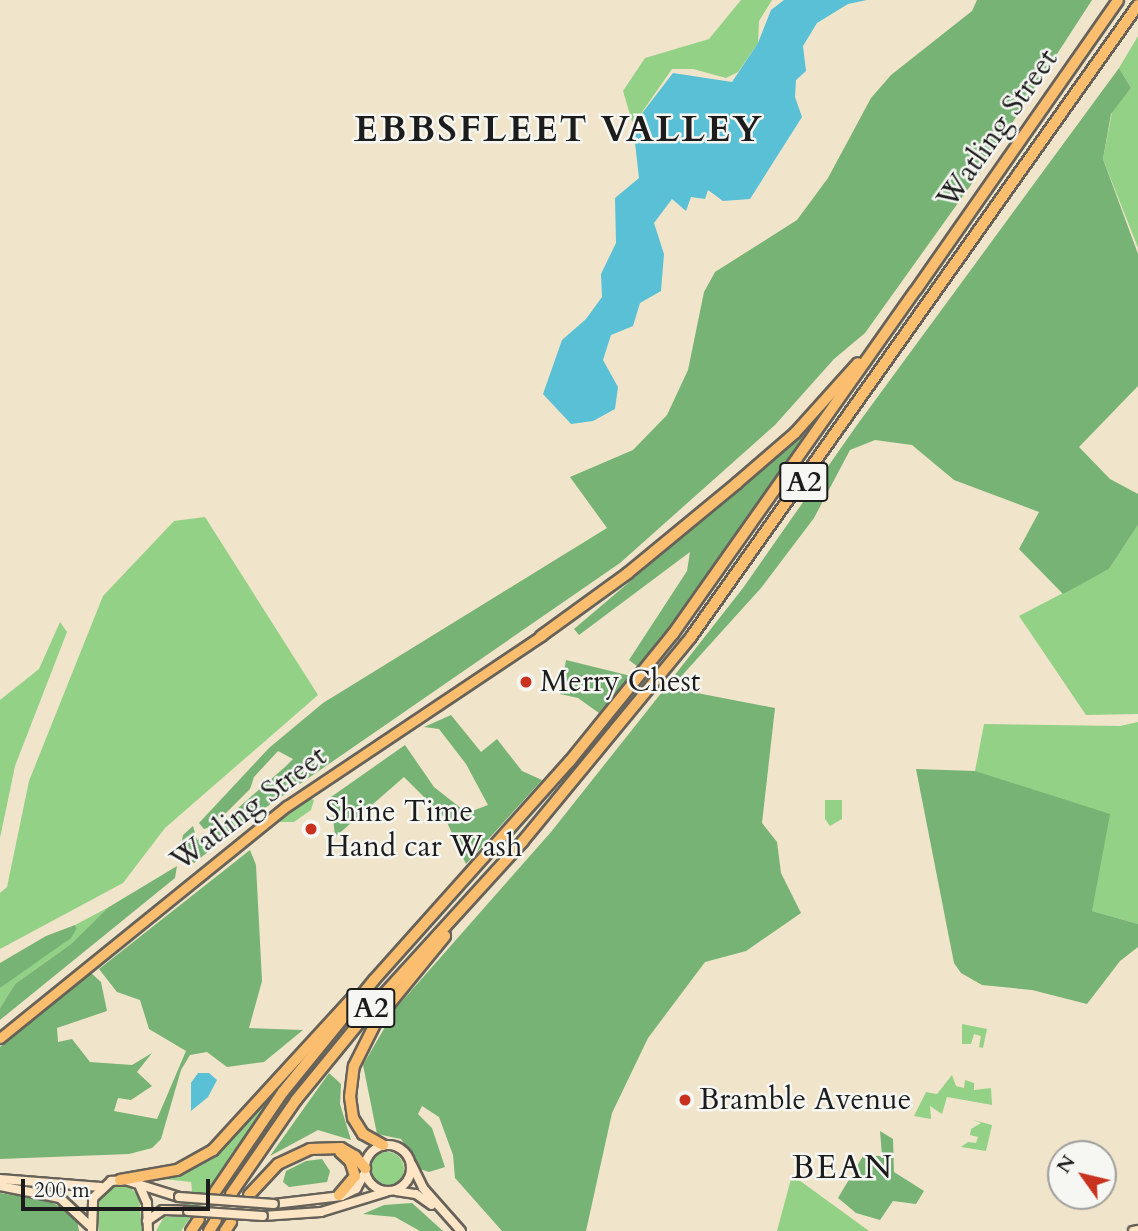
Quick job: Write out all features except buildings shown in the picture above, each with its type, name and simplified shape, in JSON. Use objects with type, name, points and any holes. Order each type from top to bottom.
[{"type":"highway","name":"Watling Street","points":[[916,289],[1118,0]]},
{"type":"highway","name":"Watling Street","points":[[523,841],[663,673],[756,551],[1138,5]]},
{"type":"highway","name":"A2","points":[[541,636],[628,573],[794,433],[852,371],[916,289]]},
{"type":"highway","name":"A2","points":[[215,1192],[283,1093],[374,980],[505,836],[634,682],[746,535],[916,289]]},
{"type":"highway","name":"A2","points":[[231,1194],[296,1100],[364,1016],[523,841]]},
{"type":"highway","points":[[383,1144],[363,1134],[351,1111],[351,1082],[360,1049],[385,1009],[523,841]]},
{"type":"highway","points":[[120,1180],[171,1172],[213,1150],[342,1009],[374,980]]},
{"type":"highway","points":[[249,1195],[287,1158],[310,1149],[331,1148],[354,1154],[365,1171]]},
{"type":"highway","points":[[331,1148],[347,1156],[355,1171],[351,1185],[339,1195]]},
{"type":"highway","points":[[191,1231],[199,1219]]},
{"type":"highway","points":[[209,1231],[216,1220]]},
{"type":"main road","name":"Watling Street","points":[[0,1038],[287,806],[541,636]]},
{"type":"main road","points":[[0,1179],[101,1188],[120,1180],[179,1197],[274,1204],[339,1195],[354,1190],[365,1171],[369,1155],[383,1144],[400,1148],[440,1210]]},
{"type":"main road","points":[[147,1221],[162,1210],[263,1216],[321,1212],[392,1191],[409,1178],[409,1159]]},
{"type":"main road","points":[[365,1171],[375,1188],[414,1194],[440,1210],[461,1231]]},
{"type":"main road","points":[[137,1185],[147,1201],[148,1231]]},
{"type":"main road","points":[[0,1186],[60,1198],[81,1214],[91,1231]]},
{"type":"main road","points":[[91,1231],[90,1205],[101,1188]]},
{"type":"main road","points":[[1133,1231],[1138,1230]]},
{"type":"green space","points":[[741,0],[772,0],[759,21],[758,43],[738,72],[726,78],[693,69],[672,69],[633,125],[623,91],[645,58],[709,39]]},
{"type":"green space","points":[[977,0],[1092,0],[983,168],[865,333],[834,359],[775,425],[620,563],[252,817],[194,863],[187,859],[181,846],[183,835],[193,826],[197,840],[206,836],[285,767],[293,759],[278,751],[254,777],[250,789],[213,826],[204,829],[199,823],[269,748],[323,703],[607,528],[570,477],[633,450],[667,415],[688,370],[704,292],[715,272],[797,220],[828,178],[871,98],[891,75],[972,11]]},
{"type":"green space","points":[[1138,36],[1138,248],[1103,159],[1112,112],[1131,88],[1119,68]]},
{"type":"green space","points":[[1119,68],[1131,88],[1111,114],[1103,159],[1138,254],[1138,386],[1079,447],[1110,479],[1138,494],[1138,525],[1109,569],[1063,594],[1019,549],[1039,512],[954,480],[912,445],[875,440],[850,450],[814,518],[761,588],[677,681],[674,676],[743,588],[857,425]]},
{"type":"green space","points":[[807,431],[706,579],[638,667],[629,660],[687,571],[690,552],[579,635],[574,629]]},
{"type":"green space","points":[[205,517],[318,695],[165,828],[123,883],[0,949],[0,893],[7,887],[29,781],[103,596],[174,521]]},
{"type":"green space","points":[[1138,525],[1138,714],[1086,715],[1019,616],[1109,569]]},
{"type":"green space","points":[[60,622],[67,632],[15,766],[0,838],[0,700],[39,669]]},
{"type":"green space","points":[[566,660],[631,676],[599,713],[578,698],[560,694]]},
{"type":"green space","points":[[666,687],[775,708],[762,823],[777,842],[781,873],[801,913],[746,951],[705,962],[648,1038],[612,1113],[586,1231],[502,1231],[455,1178],[453,1155],[439,1117],[422,1106],[418,1114],[432,1128],[445,1167],[429,1172],[420,1169],[401,1139],[377,1134],[363,1065],[396,1008],[551,832]]},
{"type":"green space","points":[[451,715],[481,752],[497,739],[522,771],[542,780],[466,864],[445,818],[404,777],[335,837],[331,797],[405,745],[434,787],[467,813],[488,805],[466,764],[439,729],[424,727]]},
{"type":"green space","points":[[1138,722],[1138,924],[1092,911],[975,771],[984,724],[1120,726]]},
{"type":"green space","points":[[916,769],[975,771],[1110,814],[1092,911],[1138,924],[1138,947],[1120,961],[1087,1004],[1032,990],[982,985],[961,973],[954,963]]},
{"type":"green space","points":[[307,797],[314,800],[311,810],[294,822],[279,822]]},
{"type":"green space","points":[[825,800],[842,800],[842,819],[830,826],[825,819]]},
{"type":"green space","points":[[250,850],[256,865],[262,981],[249,1028],[303,1030],[264,1062],[227,1067],[207,1052],[190,1055],[181,1070],[161,1139],[152,1148],[129,1154],[0,1159],[0,1047],[90,972],[101,982],[107,1011],[57,1028],[58,1042],[72,1039],[90,1062],[132,1065],[152,1053],[137,1072],[152,1086],[131,1100],[118,1098],[114,1111],[157,1119],[186,1051],[149,1029],[140,1000],[117,992],[99,969]]},
{"type":"green space","points":[[177,866],[175,878],[0,1020],[0,1008],[15,984],[71,944],[109,907]]},
{"type":"green space","points":[[111,906],[71,944],[15,984],[0,1008],[0,988],[77,928],[75,925]]},
{"type":"green space","points":[[75,925],[77,928],[71,938],[0,988],[0,963],[46,936]]},
{"type":"green space","points":[[962,1024],[987,1029],[983,1048],[979,1047],[981,1036],[974,1034],[971,1044],[962,1044]]},
{"type":"green space","points":[[291,1068],[181,1231],[156,1231],[164,1217],[183,1217],[192,1190],[191,1182],[163,1179],[197,1166],[229,1141]]},
{"type":"green space","points":[[329,1073],[341,1084],[340,1104],[351,1140],[318,1130],[270,1156]]},
{"type":"green space","points":[[952,1075],[956,1086],[964,1088],[965,1080],[974,1083],[974,1090],[991,1088],[992,1105],[947,1097],[942,1114],[930,1106],[931,1119],[914,1116],[926,1092],[937,1094]]},
{"type":"green space","points":[[973,1120],[992,1125],[986,1151],[961,1147],[968,1142],[976,1143],[978,1137],[970,1135],[971,1129],[981,1123]]},
{"type":"green space","points":[[880,1131],[893,1139],[894,1172],[924,1191],[916,1204],[893,1201],[880,1220],[856,1213],[838,1198],[863,1156],[882,1156]]},
{"type":"green space","points":[[387,1152],[399,1157],[404,1169],[399,1181],[387,1186],[375,1181],[370,1169],[375,1157]]},
{"type":"green space","points":[[322,1159],[330,1171],[327,1182],[289,1187],[283,1182],[286,1171],[306,1161]]},
{"type":"green space","points":[[792,1175],[869,1231],[777,1231]]},
{"type":"green space","points":[[117,1185],[130,1187],[139,1197],[142,1231],[99,1231],[98,1199]]},
{"type":"green space","points":[[0,1193],[49,1201],[76,1215],[79,1231],[0,1231]]},
{"type":"green space","points":[[412,1203],[443,1231],[420,1231],[395,1217],[363,1214],[384,1205]]},
{"type":"water","points":[[784,0],[867,0],[848,4],[817,23],[803,46],[806,71],[796,80],[795,97],[802,117],[750,199],[723,201],[708,190],[705,199],[691,197],[686,211],[672,199],[654,223],[664,254],[661,291],[640,303],[633,326],[611,335],[603,360],[618,387],[615,409],[593,421],[571,424],[543,394],[562,340],[586,319],[602,297],[601,274],[616,243],[615,198],[639,178],[633,125],[673,73],[732,82],[758,43],[771,10]]},
{"type":"water","points":[[198,1073],[209,1073],[217,1080],[208,1097],[191,1111],[191,1083]]},
{"type":"place","name":"Merry Chest","points":[[526,682]]},
{"type":"place","name":"Shine Time Hand car Wash","points":[[311,829]]},
{"type":"place","name":"Bramble Avenue","points":[[685,1100]]},
{"type":"district","name":"EBBSFLEET VALLEY","points":[[559,129]]},
{"type":"district","name":"BEAN","points":[[843,1168]]}]
